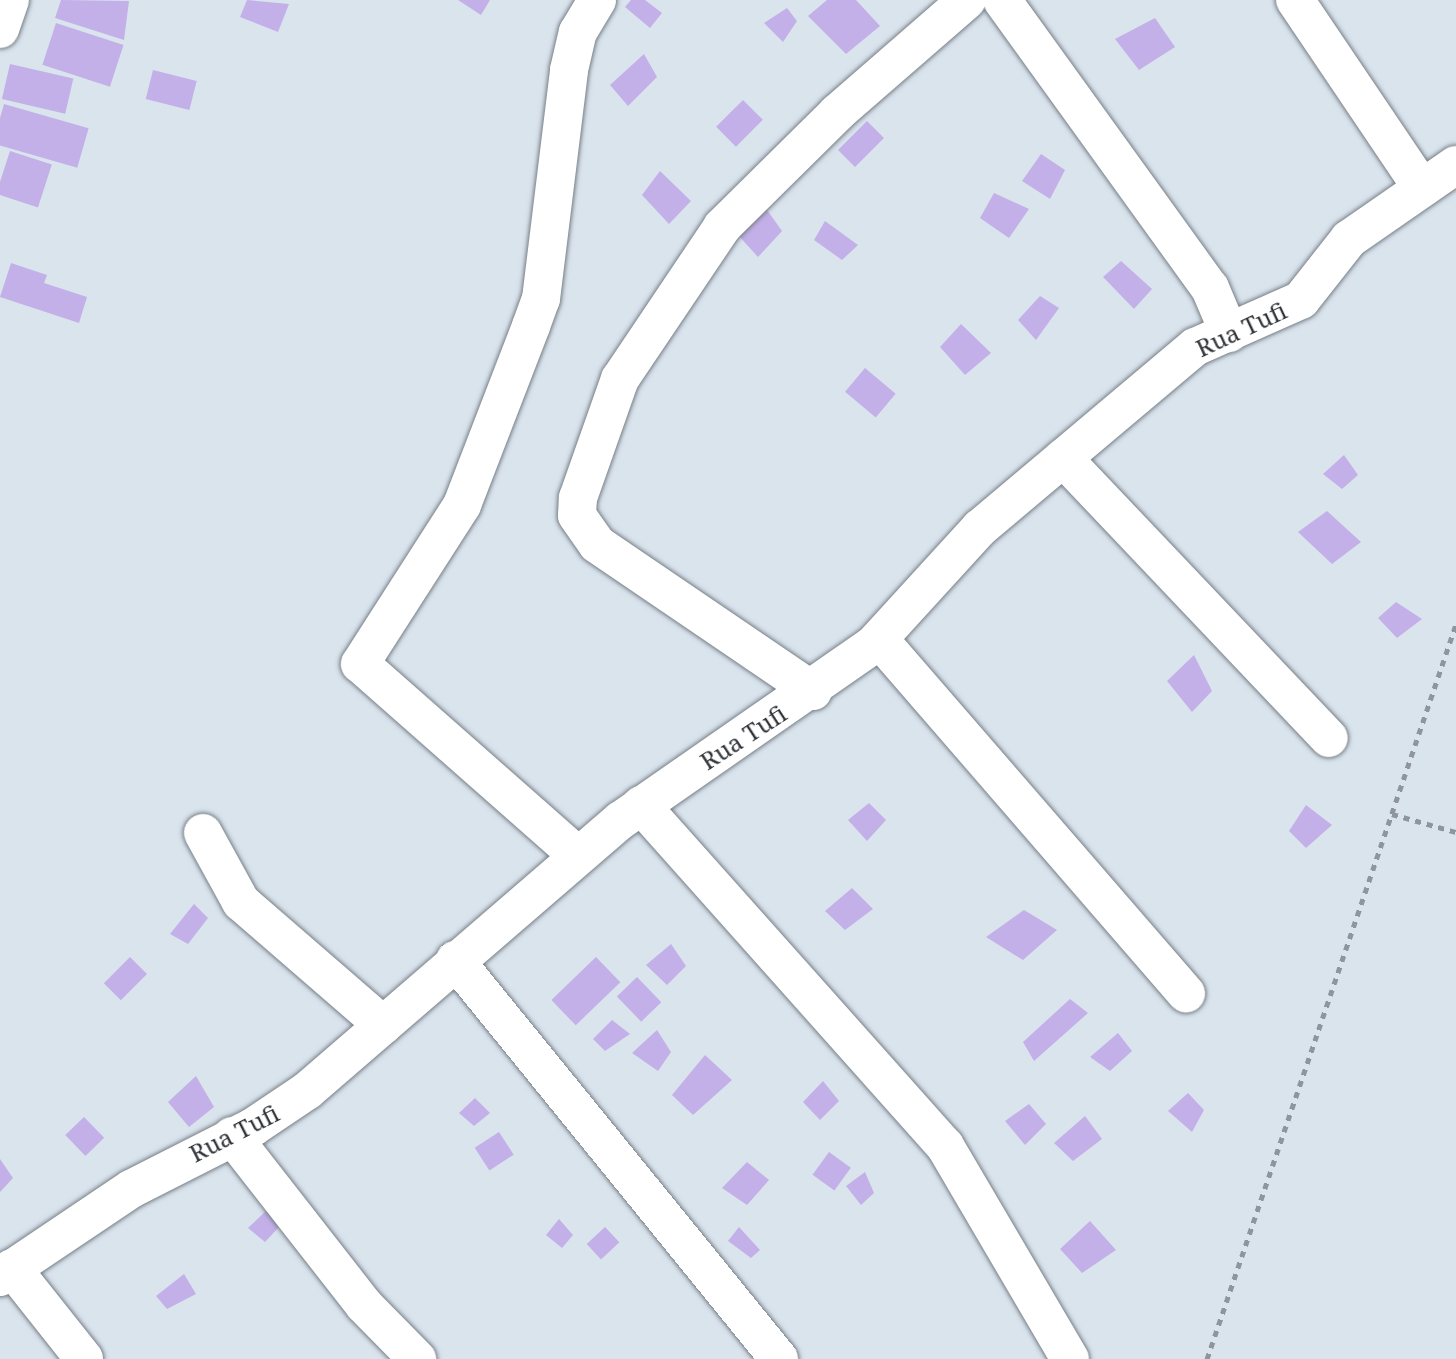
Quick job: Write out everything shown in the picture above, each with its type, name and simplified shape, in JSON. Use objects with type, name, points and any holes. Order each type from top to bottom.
[{"type":"street","points":[[0,29],[10,0]]},
{"type":"street","points":[[813,691],[597,544],[577,515],[578,498],[620,379],[722,227],[837,113],[967,0]]},
{"type":"street","points":[[1002,0],[1210,288],[1229,333]]},
{"type":"street","points":[[1295,0],[1422,188]]},
{"type":"street","points":[[577,855],[360,664],[462,505],[541,299],[569,70],[581,7]]},
{"type":"street","name":"Rua Tufi","points":[[6,1272],[131,1189],[281,1111],[577,855],[641,805],[813,691],[879,639],[970,537],[1195,347],[1301,300],[1349,239],[1456,165]]},
{"type":"street","points":[[1063,458],[1329,738]]},
{"type":"street","points":[[879,639],[1186,993]]},
{"type":"street","points":[[641,805],[945,1146],[1070,1359]]},
{"type":"street","points":[[203,833],[241,902],[383,1025]]},
{"type":"street","points":[[455,960],[779,1359]]},
{"type":"street","points":[[232,1136],[371,1314],[417,1359]]},
{"type":"street","points":[[6,1272],[84,1359]]},
{"type":"path","points":[[1207,1359],[1456,624]]},
{"type":"path","points":[[1392,814],[1456,832]]},
{"type":"building","points":[[61,0],[129,1],[124,40],[55,18]]},
{"type":"building","points":[[247,0],[289,4],[278,32],[240,17]]},
{"type":"building","points":[[458,0],[490,0],[481,15]]},
{"type":"building","points":[[631,0],[645,0],[662,13],[650,28],[625,7]]},
{"type":"building","points":[[827,0],[856,0],[880,26],[846,54],[808,16]]},
{"type":"building","points":[[787,8],[797,21],[783,42],[764,23]]},
{"type":"building","points":[[1155,18],[1175,47],[1139,70],[1115,39]]},
{"type":"building","points":[[56,23],[124,45],[110,87],[42,65]]},
{"type":"building","points":[[644,54],[657,77],[628,106],[610,85]]},
{"type":"building","points":[[10,64],[73,79],[65,114],[2,99]]},
{"type":"building","points":[[153,70],[197,81],[189,110],[146,99]]},
{"type":"building","points":[[743,100],[763,120],[736,147],[716,127]]},
{"type":"building","points":[[4,104],[89,128],[77,168],[0,146],[0,118]]},
{"type":"building","points":[[867,121],[884,138],[855,167],[838,150]]},
{"type":"building","points":[[10,151],[52,165],[38,207],[0,195],[0,182]]},
{"type":"building","points":[[1041,154],[1065,170],[1050,199],[1022,181]]},
{"type":"building","points":[[660,171],[691,201],[669,224],[642,195]]},
{"type":"building","points":[[994,193],[1029,209],[1009,238],[980,218]]},
{"type":"building","points":[[765,207],[782,231],[758,257],[738,235]]},
{"type":"building","points":[[825,221],[858,245],[842,260],[814,240]]},
{"type":"building","points":[[1121,261],[1152,289],[1134,309],[1103,277]]},
{"type":"building","points":[[11,263],[47,275],[44,283],[87,297],[79,323],[0,297]]},
{"type":"building","points":[[1040,296],[1059,308],[1036,340],[1018,320]]},
{"type":"building","points":[[961,324],[991,353],[965,375],[940,347]]},
{"type":"building","points":[[865,368],[896,394],[876,417],[845,392]]},
{"type":"building","points":[[1344,455],[1358,475],[1342,489],[1323,474]]},
{"type":"building","points":[[1327,511],[1361,542],[1332,564],[1298,532]]},
{"type":"building","points":[[1396,602],[1422,619],[1397,638],[1378,618]]},
{"type":"building","points":[[1194,655],[1212,691],[1192,712],[1167,681]]},
{"type":"building","points":[[869,803],[886,820],[867,841],[848,820]]},
{"type":"building","points":[[1306,805],[1332,825],[1306,848],[1289,831]]},
{"type":"building","points":[[852,888],[873,909],[845,930],[825,911]]},
{"type":"building","points":[[194,904],[208,918],[188,944],[170,934]]},
{"type":"building","points":[[1024,910],[1057,930],[1023,960],[986,937]]},
{"type":"building","points":[[671,944],[686,966],[667,985],[646,965]]},
{"type":"building","points":[[130,957],[147,974],[121,1000],[104,983]]},
{"type":"building","points":[[596,957],[620,982],[576,1025],[551,1000]]},
{"type":"building","points":[[637,977],[661,1002],[641,1022],[617,996]]},
{"type":"building","points":[[1070,999],[1088,1013],[1034,1061],[1023,1042]]},
{"type":"building","points":[[612,1020],[630,1034],[605,1051],[593,1039]]},
{"type":"building","points":[[657,1030],[671,1052],[658,1071],[632,1053]]},
{"type":"building","points":[[1118,1033],[1132,1051],[1110,1071],[1090,1057]]},
{"type":"building","points":[[705,1055],[732,1080],[693,1115],[672,1095]]},
{"type":"building","points":[[196,1076],[214,1107],[189,1127],[168,1102]]},
{"type":"building","points":[[823,1081],[839,1101],[820,1120],[803,1102]]},
{"type":"building","points":[[1188,1093],[1204,1110],[1192,1132],[1168,1111]]},
{"type":"building","points":[[475,1098],[490,1113],[474,1126],[459,1113]]},
{"type":"building","points":[[1029,1104],[1046,1124],[1025,1145],[1005,1121]]},
{"type":"building","points":[[1085,1116],[1102,1139],[1073,1161],[1054,1143]]},
{"type":"building","points":[[84,1117],[104,1138],[85,1156],[65,1135]]},
{"type":"building","points":[[499,1132],[514,1155],[489,1170],[475,1148]]},
{"type":"building","points":[[829,1152],[851,1168],[834,1191],[813,1175]]},
{"type":"building","points":[[0,1159],[13,1178],[0,1192]]},
{"type":"building","points":[[747,1162],[769,1180],[747,1205],[722,1188]]},
{"type":"building","points":[[865,1172],[874,1193],[861,1205],[846,1186]]},
{"type":"building","points":[[268,1209],[280,1226],[265,1242],[248,1228]]},
{"type":"building","points":[[559,1219],[573,1235],[562,1248],[546,1235]]},
{"type":"building","points":[[1090,1221],[1116,1250],[1082,1273],[1060,1249]]},
{"type":"building","points":[[605,1227],[619,1242],[601,1259],[587,1244]]},
{"type":"building","points":[[739,1227],[760,1250],[751,1258],[728,1241]]},
{"type":"building","points":[[184,1274],[196,1294],[167,1309],[156,1296]]}]
